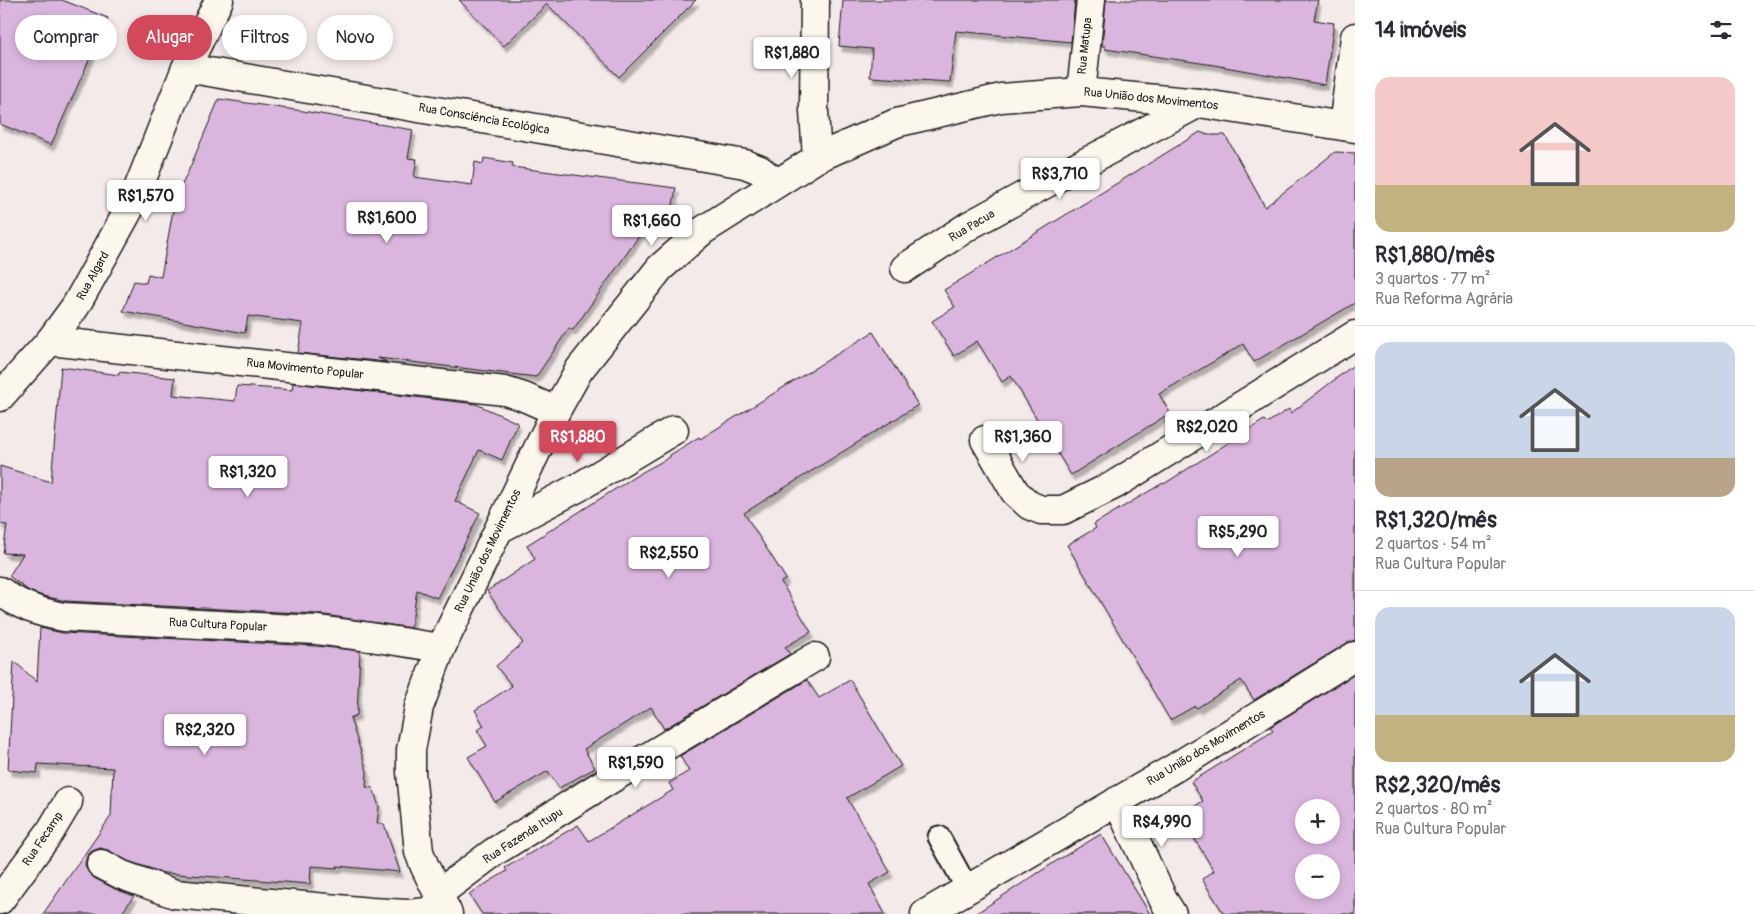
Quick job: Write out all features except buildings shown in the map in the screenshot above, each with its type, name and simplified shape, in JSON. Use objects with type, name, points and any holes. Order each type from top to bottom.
[{"type":"street","name":"Rua Algard","points":[[0,397],[50,341],[75,307],[132,204],[186,68],[219,0]]},
{"type":"street","points":[[815,0],[814,111],[817,158]]},
{"type":"street","name":"Rua Matupa","points":[[1080,92],[1091,0]]},
{"type":"street","points":[[1349,126],[1345,97],[1355,37]]},
{"type":"street","name":"Rua Consciência Ecológica","points":[[186,68],[745,164],[760,170],[777,183]]},
{"type":"street","name":"Rua União dos Movimentos","points":[[444,906],[419,852],[410,772],[411,750],[419,707],[441,648],[556,410],[579,370],[660,268],[702,231],[817,158],[896,123],[1001,98],[1080,92],[1199,103],[1349,126]]},
{"type":"street","name":"Rua Pacua","points":[[905,268],[970,225],[1199,103]]},
{"type":"street","points":[[985,440],[1015,492],[1030,505],[1041,510],[1064,510],[1114,485],[1355,335]]},
{"type":"street","name":"Rua Movimento Popular","points":[[50,341],[504,392],[524,397],[556,410]]},
{"type":"street","points":[[499,529],[579,487],[674,430]]},
{"type":"street","name":"Rua Cultura Popular","points":[[0,591],[26,607],[46,614],[64,617],[317,630],[441,648]]},
{"type":"street","name":"Rua União dos Movimentos","points":[[925,914],[1176,767],[1355,656]]},
{"type":"street","name":"Rua Fazenda Itupu","points":[[444,906],[494,852],[606,782],[815,657]]},
{"type":"street","points":[[1117,801],[1164,901],[1172,914]]},
{"type":"street","name":"Rua Fecamp","points":[[0,900],[50,832],[68,802]]},
{"type":"street","points":[[101,864],[122,875],[175,894],[408,914],[444,906]]},
{"type":"lane","points":[[939,837],[968,890]]}]
